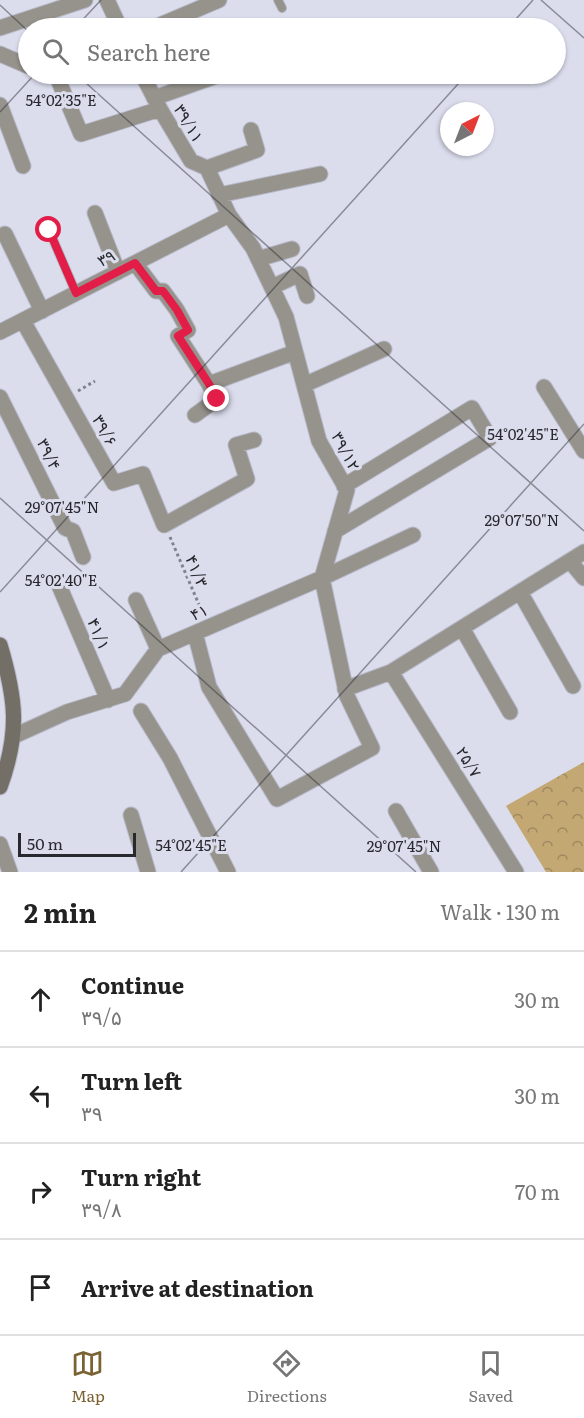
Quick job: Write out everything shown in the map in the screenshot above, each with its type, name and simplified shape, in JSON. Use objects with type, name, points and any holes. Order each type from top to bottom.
[{"type":"street","points":[[23,18],[53,5],[85,0]]},
{"type":"street","points":[[106,0],[115,18]]},
{"type":"street","points":[[177,18],[219,0]]},
{"type":"street","points":[[0,28],[18,20]]},
{"type":"street","points":[[0,54],[18,62]]},
{"type":"street","points":[[60,84],[81,134],[200,84]]},
{"type":"street","name":"۳۹/۱۱","points":[[147,84],[191,161],[207,168],[229,215]]},
{"type":"street","points":[[0,105],[7,143],[23,166]]},
{"type":"street","points":[[207,168],[256,150],[251,130]]},
{"type":"street","points":[[219,195],[320,174]]},
{"type":"street","points":[[95,213],[118,272]]},
{"type":"street","name":"۳۹/۱۲","points":[[202,630],[209,687],[277,799],[372,748],[347,696],[322,578],[347,490],[319,441],[286,317],[253,248],[229,215]]},
{"type":"street","name":"۳۹","points":[[0,332],[229,215]]},
{"type":"street","points":[[5,234],[42,311]]},
{"type":"street","points":[[258,259],[292,249]]},
{"type":"street","points":[[135,263],[156,291],[163,291],[177,310],[188,330],[178,336],[217,399],[195,415]]},
{"type":"street","points":[[272,287],[300,274],[307,296]]},
{"type":"street","name":"۳۹/۶","points":[[23,321],[114,483],[143,474],[164,525]]},
{"type":"street","points":[[304,385],[384,349]]},
{"type":"street","points":[[209,384],[295,352]]},
{"type":"street","points":[[544,387],[584,451]]},
{"type":"street","name":"۳۹/۴","points":[[0,397],[65,528],[73,531],[83,556]]},
{"type":"street","points":[[335,531],[490,438],[472,408],[344,486]]},
{"type":"street","points":[[164,525],[247,479],[236,445],[254,440]]},
{"type":"street","name":"۴۱","points":[[14,736],[67,712],[125,694],[158,650],[413,535]]},
{"type":"street","points":[[345,689],[391,672],[584,552]]},
{"type":"street","points":[[570,561],[584,578]]},
{"type":"street","name":"۴۱/۱","points":[[58,583],[108,700]]},
{"type":"street","points":[[520,592],[573,686]]},
{"type":"street","points":[[136,600],[158,650]]},
{"type":"street","points":[[462,628],[510,712]]},
{"type":"street","points":[[0,645],[8,672],[6,700],[15,716],[9,764],[0,787]]},
{"type":"street","name":"۲۵/۷","points":[[391,672],[516,872]]},
{"type":"street","points":[[141,711],[170,758],[228,872]]},
{"type":"street","points":[[396,811],[430,872]]},
{"type":"street","points":[[131,815],[148,872]]},
{"type":"street","points":[[0,844],[10,872]]},
{"type":"lane","points":[[49,230],[76,293]]},
{"type":"path","name":"۴۱/۳","points":[[164,525],[202,630]]},
{"type":"green space","points":[[584,762],[584,872],[546,872],[506,806]]},
{"type":"route","points":[[49,230],[76,293],[135,263],[156,291],[163,291],[188,330],[178,336],[217,399]]}]
